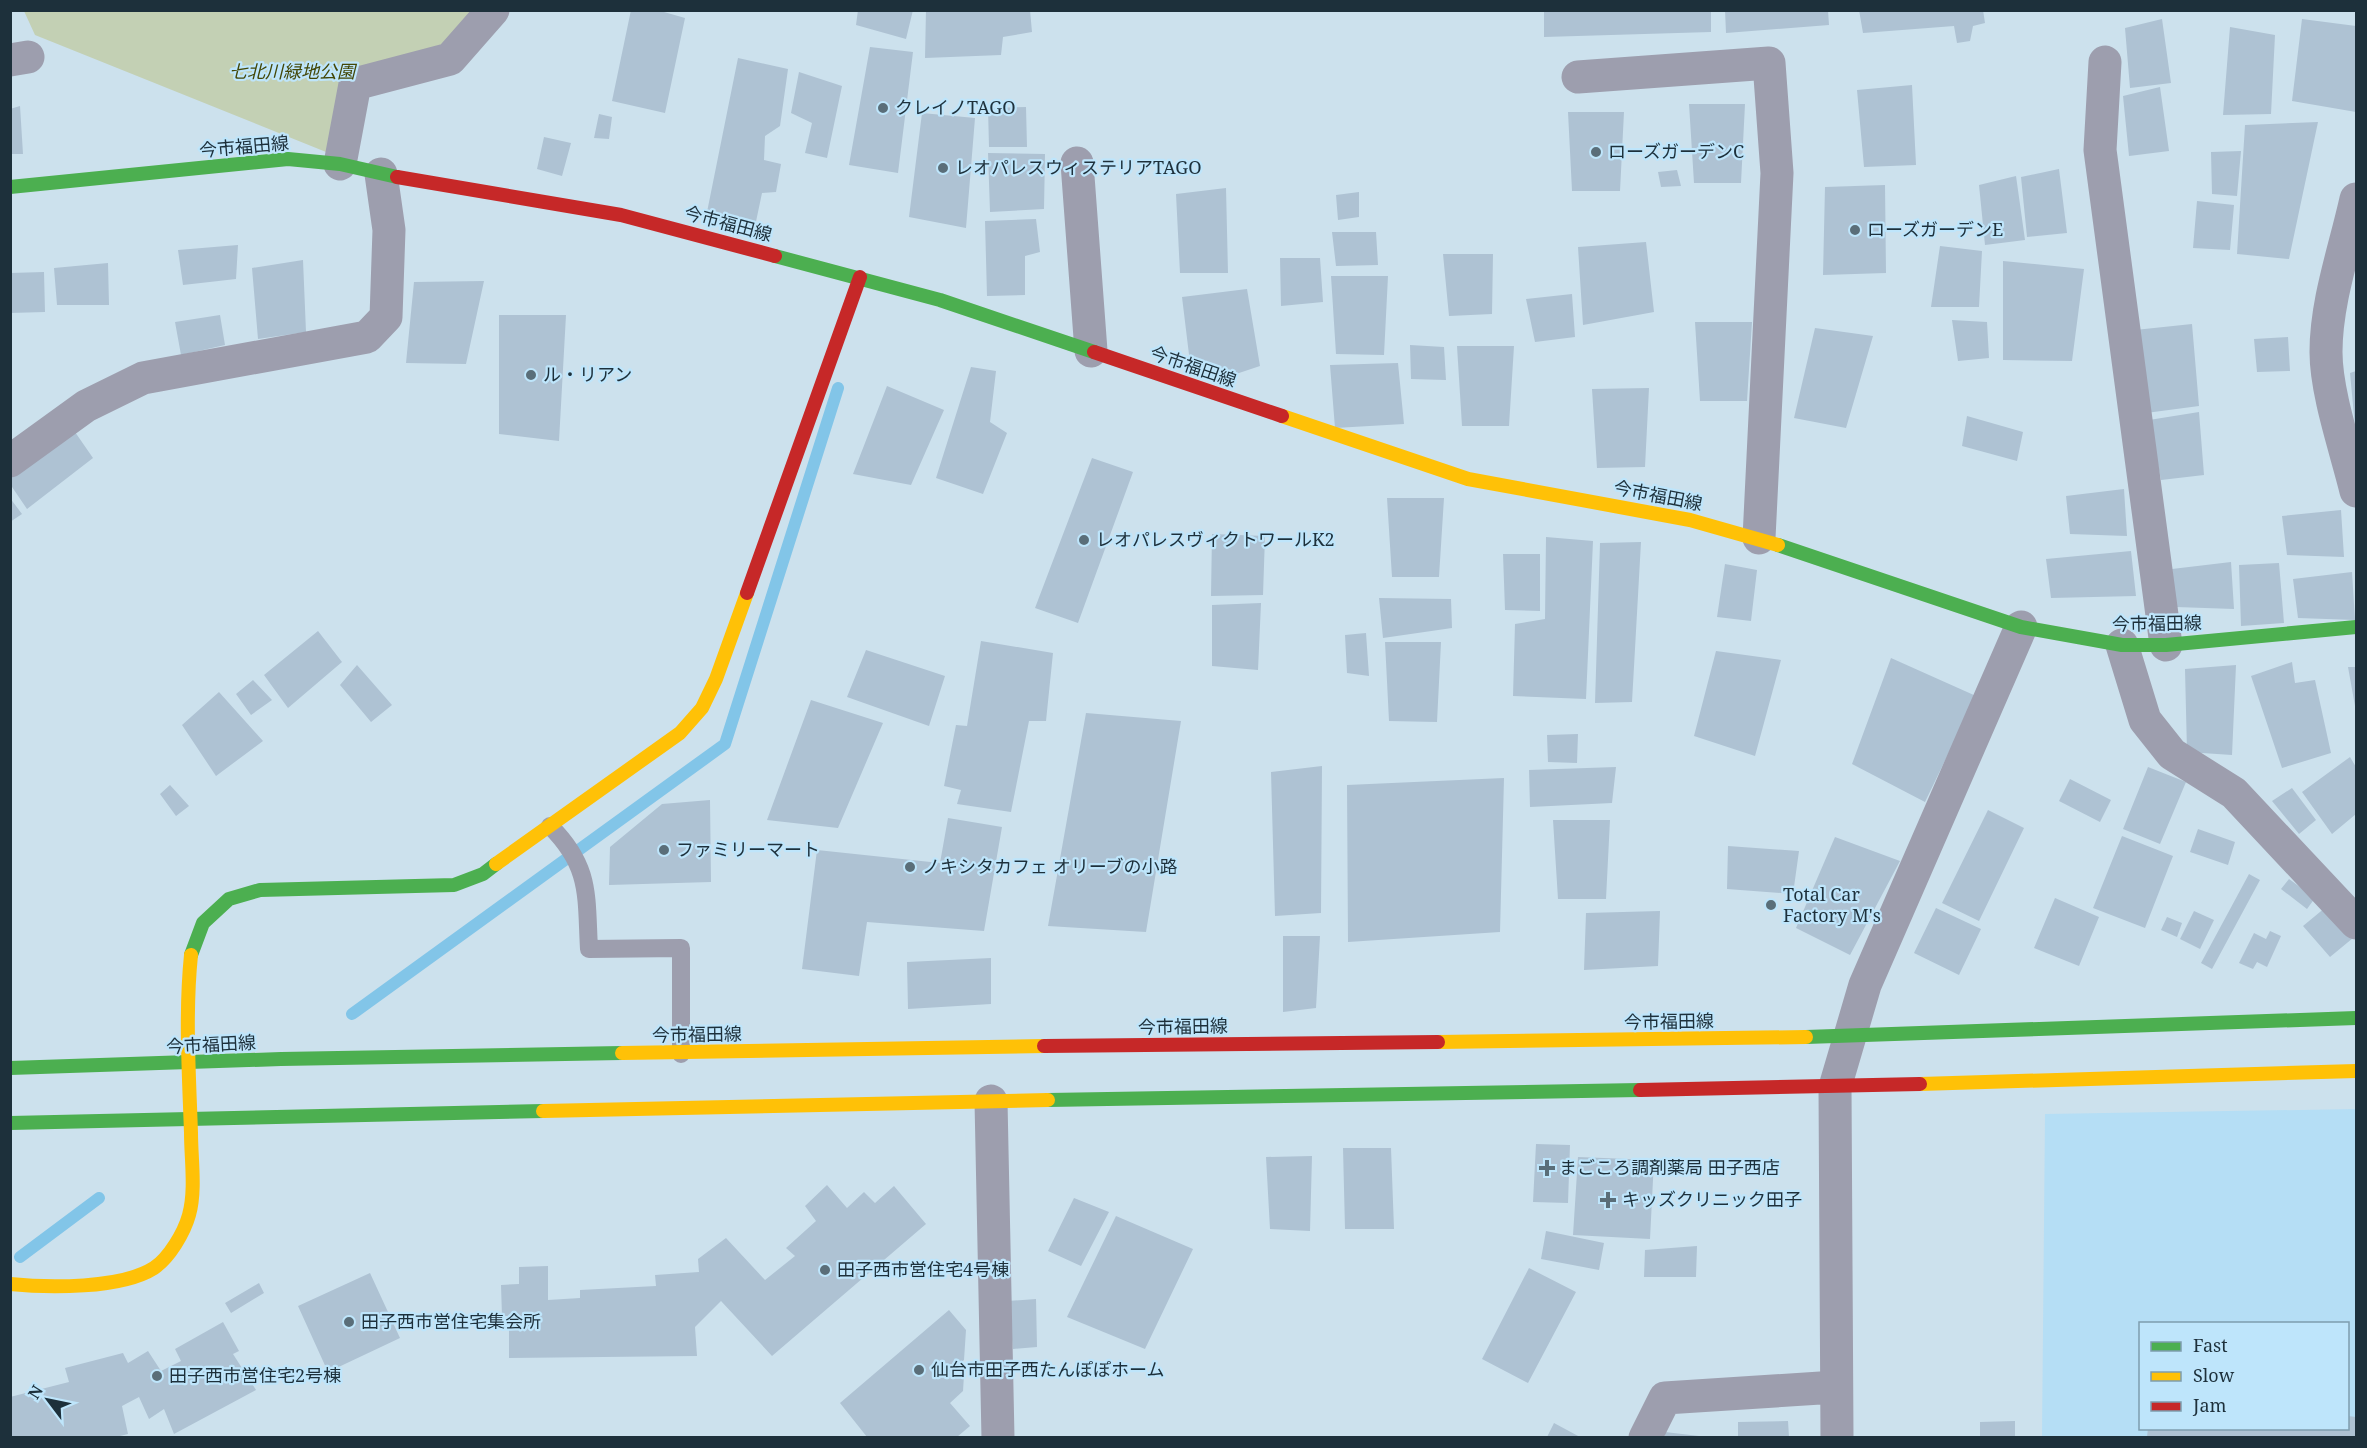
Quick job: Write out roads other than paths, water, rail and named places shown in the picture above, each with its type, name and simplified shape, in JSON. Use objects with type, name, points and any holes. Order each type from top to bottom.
[{"type":"main road","name":"今市福田線","points":[[10,187],[288,159],[340,164],[381,174],[621,215],[940,300],[1468,479],[1690,520],[1759,538],[2021,627],[2122,645],[2166,645],[2356,627]]},
{"type":"main road","points":[[10,1284],[52,1288],[121,1280],[154,1268],[175,1245],[189,1215],[192,1179],[187,996],[192,948],[203,923],[229,899],[260,890],[454,885],[483,874],[680,733],[702,708],[716,679],[860,277]]},
{"type":"main road","name":"今市福田線","points":[[10,1068],[189,1064],[281,1059],[1848,1035],[2356,1018]]},
{"type":"main road","points":[[10,1123],[991,1101],[1835,1087],[2356,1071]]},
{"type":"main road","points":[[21,1301],[52,1288]]},
{"type":"street","points":[[340,164],[355,84],[450,59],[493,10]]},
{"type":"street","points":[[2105,62],[2100,150],[2166,645]]},
{"type":"street","points":[[1578,77],[1769,63],[1777,173],[1759,538]]},
{"type":"street","points":[[1077,163],[1091,351]]},
{"type":"street","points":[[10,461],[86,406],[143,378],[367,337],[386,317],[389,230],[381,174]]},
{"type":"street","points":[[2356,199],[2328,319],[2326,354],[2331,390],[2356,491]]},
{"type":"street","points":[[1837,1437],[1835,1087],[1848,1035],[1869,974],[2021,627]]},
{"type":"street","points":[[2122,645],[2145,720],[2172,754],[2234,793],[2356,923]]},
{"type":"street","points":[[991,1101],[998,1437]]},
{"type":"street","points":[[1645,1437],[1665,1398],[1836,1387]]},
{"type":"lane","points":[[550,826],[566,842],[584,877],[589,949],[681,948],[681,1054]]},
{"type":"waterway","points":[[352,1014],[725,744],[838,388]]},
{"type":"waterway","points":[[20,1257],[99,1198]]},
{"type":"place","name":"クレイノTAGO","points":[[883,108]]},
{"type":"place","name":"ローズガーデンC","points":[[1596,152]]},
{"type":"place","name":"レオパレスウィステリアTAGO","points":[[943,168]]},
{"type":"place","name":"ローズガーデンE","points":[[1855,230]]},
{"type":"place","name":"ル・リアン","points":[[531,375]]},
{"type":"place","name":"レオパレスヴィクトワールK2","points":[[1084,540]]},
{"type":"place","name":"ファミリーマート","points":[[664,850]]},
{"type":"place","name":"ノキシタカフェ オリーブの小路","points":[[910,867]]},
{"type":"place","name":"Total Car Factory M's","points":[[1771,905]]},
{"type":"place","name":"まごころ調剤薬局 田子西店","points":[[1547,1168]]},
{"type":"place","name":"キッズクリニック田子","points":[[1608,1200]]},
{"type":"place","name":"田子西市営住宅4号棟","points":[[825,1270]]},
{"type":"place","name":"田子西市営住宅集会所","points":[[349,1322]]},
{"type":"place","name":"仙台市田子西たんぽぽホーム","points":[[919,1370]]},
{"type":"place","name":"田子西市営住宅2号棟","points":[[157,1376]]},
{"type":"park label","name":"七北川緑地公園","points":[[292,72]]}]
